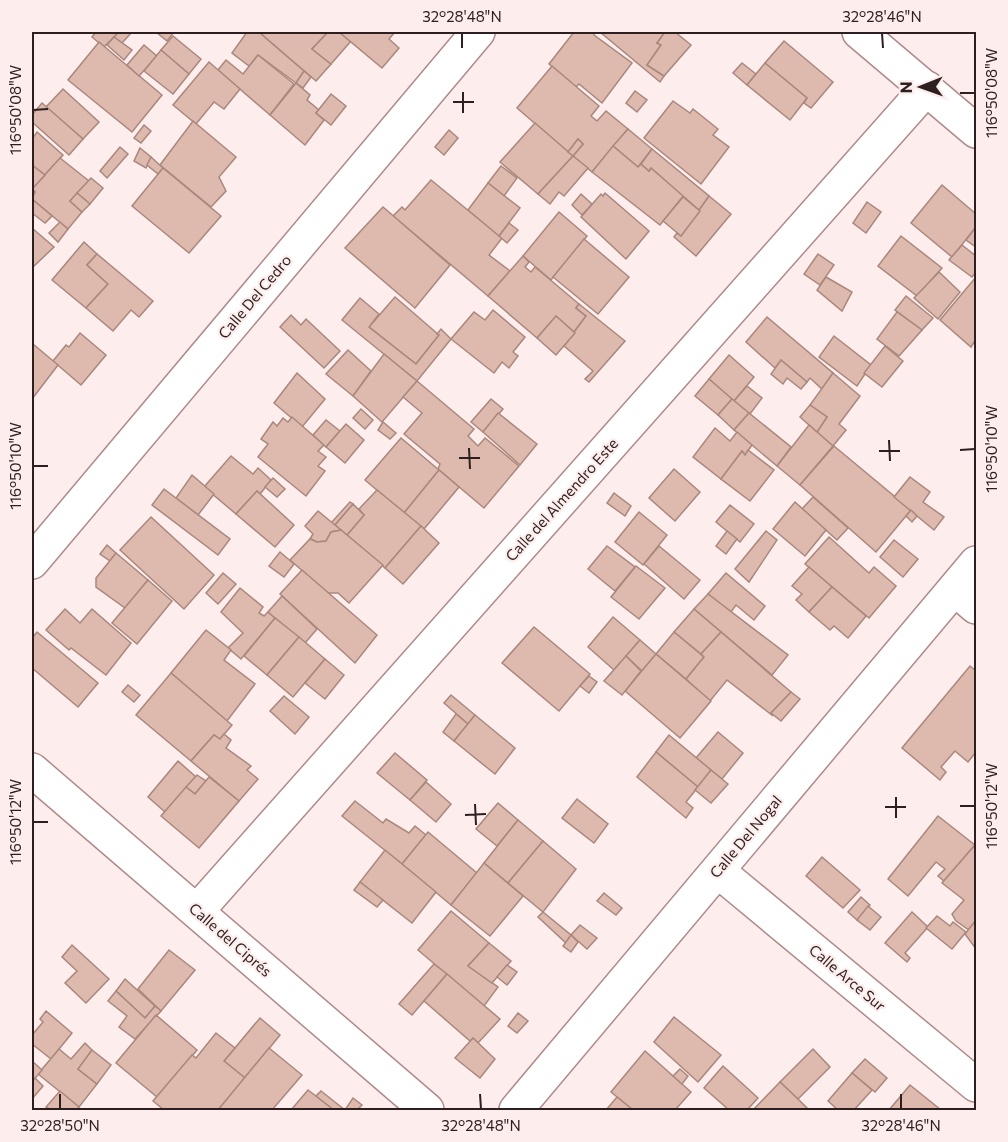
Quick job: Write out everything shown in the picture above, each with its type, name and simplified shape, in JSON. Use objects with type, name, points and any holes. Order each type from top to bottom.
[{"type":"street","name":"Calle Del Cedro","points":[[32,562],[478,32]]},
{"type":"street","points":[[858,32],[976,131]]},
{"type":"street","name":"Calle del Almendro Este","points":[[197,911],[927,88]]},
{"type":"street","name":"Calle Del Nogal","points":[[516,1110],[718,871],[966,598],[976,563]]},
{"type":"street","name":"Calle del Ciprés","points":[[32,770],[427,1110]]},
{"type":"street","name":"Calle Arce Sur","points":[[718,871],[976,1085]]},
{"type":"building","points":[[96,32],[119,32],[104,47],[92,37]]},
{"type":"building","points":[[119,32],[132,32],[122,43],[114,37]]},
{"type":"building","points":[[156,32],[174,32],[167,41]]},
{"type":"building","points":[[247,32],[259,32],[304,71],[296,83],[258,55],[249,66],[232,53]]},
{"type":"building","points":[[259,32],[328,32],[312,49],[331,64],[316,81]]},
{"type":"building","points":[[328,32],[339,32],[351,41],[331,64],[312,49]]},
{"type":"building","points":[[339,32],[395,32],[389,39],[399,48],[382,68]]},
{"type":"building","points":[[574,32],[595,32],[594,35],[632,63],[602,103],[579,84],[576,87],[549,64]]},
{"type":"building","points":[[600,32],[665,32],[657,43],[661,45],[647,65],[664,76],[660,82]]},
{"type":"building","points":[[665,32],[675,32],[691,45],[664,76],[647,65],[661,45],[657,43]]},
{"type":"building","points":[[173,36],[201,59],[189,74],[161,50]]},
{"type":"building","points":[[114,37],[132,50],[124,60],[107,45]]},
{"type":"building","points":[[784,41],[833,82],[811,108],[804,103],[807,98],[765,63]]},
{"type":"building","points":[[99,42],[162,95],[132,132],[68,80]]},
{"type":"building","points":[[144,45],[157,56],[139,76],[127,65]]},
{"type":"building","points":[[161,50],[189,74],[173,94],[144,71]]},
{"type":"building","points":[[258,55],[294,84],[270,115],[218,70],[226,60],[243,74]]},
{"type":"building","points":[[209,62],[240,89],[224,109],[214,102],[196,124],[173,105]]},
{"type":"building","points":[[742,63],[756,74],[747,85],[733,73]]},
{"type":"building","points":[[765,63],[807,98],[790,120],[747,85]]},
{"type":"building","points":[[552,66],[599,106],[591,116],[597,121],[606,111],[628,129],[592,172],[573,156],[583,144],[578,139],[568,152],[517,108]]},
{"type":"building","points":[[304,71],[311,77],[303,88],[296,83]]},
{"type":"building","points":[[296,83],[310,95],[307,100],[319,110],[316,113],[324,120],[305,145],[270,115]]},
{"type":"building","points":[[63,89],[99,122],[83,139],[46,107]]},
{"type":"building","points":[[635,91],[647,100],[637,112],[626,103]]},
{"type":"building","points":[[331,94],[346,106],[331,125],[316,113]]},
{"type":"building","points":[[673,101],[690,113],[693,109],[718,129],[713,135],[729,147],[701,184],[644,138]]},
{"type":"building","points":[[42,103],[83,139],[69,155],[32,122],[32,115]]},
{"type":"building","points":[[193,121],[236,157],[219,177],[226,191],[211,207],[160,165]]},
{"type":"building","points":[[535,123],[573,156],[538,194],[500,162]]},
{"type":"building","points":[[144,125],[151,131],[141,143],[134,138]]},
{"type":"building","points":[[628,129],[652,149],[638,167],[613,146]]},
{"type":"building","points":[[449,130],[458,138],[444,155],[435,147]]},
{"type":"building","points":[[37,132],[63,155],[45,175],[32,165],[32,139]]},
{"type":"building","points":[[578,139],[583,144],[573,156],[568,152]]},
{"type":"building","points":[[613,146],[638,167],[641,164],[649,171],[651,168],[684,195],[660,225],[592,172]]},
{"type":"building","points":[[120,147],[128,154],[107,178],[100,171]]},
{"type":"building","points":[[140,148],[151,157],[146,168],[134,161]]},
{"type":"building","points":[[652,149],[709,196],[699,210],[651,168],[649,171],[641,164]]},
{"type":"building","points":[[573,156],[588,168],[564,196],[559,192],[550,204],[538,194]]},
{"type":"building","points":[[151,157],[163,168],[158,174],[147,165]]},
{"type":"building","points":[[60,158],[89,181],[70,201],[82,212],[68,229],[32,199],[35,192],[32,189]]},
{"type":"building","points":[[32,165],[45,175],[32,189]]},
{"type":"building","points":[[501,166],[517,178],[504,196],[488,183]]},
{"type":"building","points":[[163,168],[221,216],[189,253],[132,206]]},
{"type":"building","points":[[91,178],[103,188],[90,204],[77,193]]},
{"type":"building","points":[[431,180],[502,238],[489,255],[510,271],[488,296],[393,216],[402,207],[405,210]]},
{"type":"building","points":[[488,183],[520,208],[499,236],[468,210]]},
{"type":"building","points":[[942,185],[976,214],[976,227],[952,257],[911,223]]},
{"type":"building","points":[[77,193],[90,204],[82,212],[70,201]]},
{"type":"building","points":[[605,193],[649,231],[626,259],[581,217],[601,194],[603,196]]},
{"type":"building","points":[[581,194],[592,204],[582,215],[572,205]]},
{"type":"building","points":[[709,196],[731,214],[696,256],[674,237],[677,233],[681,236]]},
{"type":"building","points":[[683,197],[700,211],[681,236],[663,221]]},
{"type":"building","points":[[32,199],[52,216],[45,223],[32,213]]},
{"type":"building","points":[[867,202],[881,212],[866,233],[853,223]]},
{"type":"building","points":[[383,207],[450,265],[415,308],[345,248]]},
{"type":"building","points":[[559,212],[587,236],[551,280],[523,256]]},
{"type":"building","points":[[60,222],[68,229],[58,242],[49,233]]},
{"type":"building","points":[[509,223],[518,230],[507,243],[499,236]]},
{"type":"building","points":[[976,227],[976,247],[966,240]]},
{"type":"building","points":[[32,228],[54,247],[33,267],[32,265]]},
{"type":"building","points":[[901,236],[942,268],[917,296],[878,266]]},
{"type":"building","points":[[584,239],[629,277],[598,314],[553,277]]},
{"type":"building","points":[[84,242],[97,254],[87,265],[108,284],[86,308],[52,280]]},
{"type":"building","points":[[962,245],[976,256],[976,272],[972,277],[949,260]]},
{"type":"building","points":[[97,254],[153,301],[139,317],[131,310],[113,331],[86,308],[108,284],[87,265]]},
{"type":"building","points":[[818,254],[834,265],[820,285],[804,274]]},
{"type":"building","points":[[523,256],[529,262],[525,267],[531,272],[535,267],[579,304],[576,308],[586,316],[574,332],[556,316],[537,338],[488,296]]},
{"type":"building","points":[[939,272],[960,292],[938,319],[914,298]]},
{"type":"building","points":[[826,277],[852,292],[842,311],[817,290]]},
{"type":"building","points":[[976,277],[976,339],[971,347],[940,320]]},
{"type":"building","points":[[906,296],[933,318],[922,330],[895,310]]},
{"type":"building","points":[[395,297],[439,335],[416,364],[369,327]]},
{"type":"building","points":[[360,298],[379,314],[369,327],[416,364],[439,335],[437,334],[441,329],[451,339],[417,381],[342,320]]},
{"type":"building","points":[[579,304],[625,341],[589,382],[585,379],[593,371],[564,346],[586,316],[576,308]]},
{"type":"building","points":[[493,310],[525,337],[513,352],[518,356],[509,368],[502,362],[494,373],[451,339],[474,312],[485,320]]},
{"type":"building","points":[[897,312],[922,330],[899,356],[877,339]]},
{"type":"building","points":[[291,315],[301,325],[306,319],[340,351],[324,368],[280,327]]},
{"type":"building","points":[[556,316],[575,333],[556,355],[537,338]]},
{"type":"building","points":[[767,317],[833,373],[822,389],[810,378],[807,382],[781,360],[775,368],[746,342]]},
{"type":"building","points":[[80,333],[106,355],[81,385],[53,361]]},
{"type":"building","points":[[834,336],[871,365],[857,386],[819,357]]},
{"type":"building","points":[[33,344],[58,365],[32,399],[32,346]]},
{"type":"building","points":[[885,346],[903,361],[882,387],[864,373]]},
{"type":"building","points":[[348,350],[371,371],[353,396],[326,374]]},
{"type":"building","points":[[384,354],[417,381],[382,422],[353,396]]},
{"type":"building","points":[[729,355],[754,377],[734,401],[709,379]]},
{"type":"building","points":[[781,360],[807,382],[801,389],[787,378],[783,384],[771,374]]},
{"type":"building","points":[[297,373],[325,399],[302,427],[274,403]]},
{"type":"building","points":[[833,373],[860,396],[839,424],[846,430],[833,446],[817,432],[827,417],[810,405]]},
{"type":"building","points":[[709,379],[732,399],[718,415],[695,396]]},
{"type":"building","points":[[417,381],[474,429],[468,436],[478,446],[485,438],[519,466],[484,508],[438,469],[440,464],[404,434],[422,413],[403,397]]},
{"type":"building","points":[[747,386],[762,398],[750,414],[734,401]]},
{"type":"building","points":[[491,399],[503,409],[483,432],[471,422]]},
{"type":"building","points":[[732,399],[749,413],[734,430],[718,415]]},
{"type":"building","points":[[810,405],[827,417],[817,432],[800,417]]},
{"type":"building","points":[[361,409],[373,420],[365,429],[353,418]]},
{"type":"building","points":[[498,413],[537,444],[520,465],[483,432]]},
{"type":"building","points":[[749,413],[791,447],[777,466],[734,430]]},
{"type":"building","points":[[292,417],[324,445],[318,451],[326,457],[318,466],[325,471],[306,496],[258,457],[268,444],[261,439],[273,422],[277,426],[283,418],[288,422]]},
{"type":"building","points":[[326,420],[340,431],[326,447],[313,435]]},
{"type":"building","points":[[383,422],[396,433],[390,439],[378,430]]},
{"type":"building","points":[[346,424],[364,440],[345,463],[326,447]]},
{"type":"building","points":[[809,425],[833,446],[800,485],[777,466]]},
{"type":"building","points":[[715,428],[730,441],[737,432],[752,445],[745,455],[742,451],[721,479],[693,457]]},
{"type":"building","points":[[401,438],[439,470],[404,513],[365,480]]},
{"type":"building","points":[[834,446],[911,510],[876,552],[800,485]]},
{"type":"building","points":[[748,450],[774,470],[750,501],[721,479],[742,451],[745,455]]},
{"type":"building","points":[[231,456],[253,474],[258,468],[271,480],[260,494],[257,491],[236,514],[204,487]]},
{"type":"building","points":[[674,469],[700,492],[675,521],[649,498]]},
{"type":"building","points":[[439,470],[459,487],[424,529],[404,513]]},
{"type":"building","points":[[192,475],[214,494],[198,515],[176,498]]},
{"type":"building","points":[[910,477],[930,492],[923,502],[944,517],[934,530],[894,497]]},
{"type":"building","points":[[273,478],[285,489],[277,497],[265,487]]},
{"type":"building","points":[[164,489],[230,539],[218,555],[152,505]]},
{"type":"building","points":[[377,490],[421,526],[385,568],[347,535],[364,515],[359,509]]},
{"type":"building","points":[[257,491],[294,525],[275,547],[236,514]]},
{"type":"building","points":[[614,493],[631,506],[625,516],[607,503]]},
{"type":"building","points":[[813,497],[848,528],[837,540],[802,509]]},
{"type":"building","points":[[350,502],[353,504],[335,525],[331,523]]},
{"type":"building","points":[[795,502],[826,530],[805,556],[773,529]]},
{"type":"building","points":[[353,504],[364,515],[347,535],[335,525]]},
{"type":"building","points":[[730,505],[754,524],[740,542],[716,522]]},
{"type":"building","points":[[911,510],[917,516],[912,522],[906,516]]},
{"type":"building","points":[[318,511],[341,530],[331,532],[326,541],[317,542],[310,539],[313,534],[305,526]]},
{"type":"building","points":[[639,512],[667,535],[643,565],[615,542]]},
{"type":"building","points":[[151,517],[214,575],[184,609],[120,550]]},
{"type":"building","points":[[421,526],[439,543],[403,584],[385,568]]},
{"type":"building","points":[[341,530],[383,565],[349,603],[338,593],[328,593],[290,560],[310,539],[317,542],[326,541],[331,532]]},
{"type":"building","points":[[727,531],[737,539],[726,554],[716,546]]},
{"type":"building","points":[[766,531],[777,540],[749,582],[735,569]]},
{"type":"building","points":[[829,537],[869,573],[874,567],[896,586],[869,618],[805,564]]},
{"type":"building","points":[[894,540],[918,559],[903,577],[880,557]]},
{"type":"building","points":[[107,545],[116,553],[110,561],[100,554]]},
{"type":"building","points":[[607,546],[635,567],[615,591],[588,569]]},
{"type":"building","points":[[659,546],[700,580],[684,599],[644,564]]},
{"type":"building","points":[[280,552],[294,564],[284,577],[269,566]]},
{"type":"building","points":[[116,553],[148,580],[125,608],[96,587],[96,578]]},
{"type":"building","points":[[636,566],[665,588],[639,619],[611,597]]},
{"type":"building","points":[[809,567],[832,587],[809,612],[796,600],[802,594],[792,586]]},
{"type":"building","points":[[302,570],[377,635],[355,663],[280,594]]},
{"type":"building","points":[[223,573],[236,584],[218,604],[206,593]]},
{"type":"building","points":[[726,573],[765,606],[754,620],[736,605],[731,612],[708,594]]},
{"type":"building","points":[[148,580],[172,601],[137,644],[112,623]]},
{"type":"building","points":[[832,587],[866,616],[848,638],[834,626],[830,630],[809,612]]},
{"type":"building","points":[[240,588],[263,607],[259,613],[264,616],[268,612],[275,618],[241,659],[228,648],[243,633],[221,612]]},
{"type":"building","points":[[708,594],[788,655],[772,675],[694,609]]},
{"type":"building","points":[[282,596],[317,629],[305,643],[268,612]]},
{"type":"building","points":[[65,609],[80,623],[92,609],[131,643],[106,675],[71,648],[69,650],[46,630]]},
{"type":"building","points":[[694,609],[721,632],[701,654],[674,632]]},
{"type":"building","points":[[613,617],[640,640],[614,670],[588,647]]},
{"type":"building","points":[[275,618],[299,637],[267,675],[244,656]]},
{"type":"building","points":[[534,627],[590,674],[559,711],[502,663]]},
{"type":"building","points":[[206,630],[231,650],[224,660],[255,684],[227,721],[171,673]]},
{"type":"building","points":[[37,632],[98,683],[78,707],[32,668],[32,638]]},
{"type":"building","points":[[674,632],[704,657],[686,679],[656,654]]},
{"type":"building","points":[[721,632],[791,692],[771,713],[773,716],[727,680],[710,701],[686,679],[704,657],[701,654]]},
{"type":"building","points":[[299,637],[325,659],[293,697],[267,675]]},
{"type":"building","points":[[640,640],[656,654],[642,671],[626,656]]},
{"type":"building","points":[[656,654],[711,701],[680,738],[625,691]]},
{"type":"building","points":[[626,656],[641,671],[622,695],[604,681]]},
{"type":"building","points":[[325,659],[344,675],[325,699],[305,683]]},
{"type":"building","points":[[970,666],[976,671],[976,752],[968,762],[955,751],[941,767],[946,772],[940,780],[902,748]]},
{"type":"building","points":[[171,673],[232,725],[220,739],[214,735],[191,761],[136,715]]},
{"type":"building","points":[[589,676],[597,682],[589,693],[580,686]]},
{"type":"building","points":[[128,685],[140,695],[134,702],[122,692]]},
{"type":"building","points":[[791,692],[800,699],[781,721],[771,713]]},
{"type":"building","points":[[451,695],[475,715],[468,724],[444,703]]},
{"type":"building","points":[[284,696],[309,717],[295,734],[270,711]]},
{"type":"building","points":[[456,714],[468,724],[454,741],[443,732]]},
{"type":"building","points":[[475,715],[515,748],[495,774],[454,741]]},
{"type":"building","points":[[718,732],[743,753],[722,779],[696,758]]},
{"type":"building","points":[[224,734],[231,740],[226,748],[251,766],[247,770],[258,779],[239,801],[191,761],[214,735],[220,739]]},
{"type":"building","points":[[669,735],[711,770],[698,787],[656,752]]},
{"type":"building","points":[[656,752],[698,787],[686,802],[693,808],[686,818],[637,777]]},
{"type":"building","points":[[395,753],[427,780],[410,800],[377,773]]},
{"type":"building","points":[[178,761],[196,777],[165,812],[148,797]]},
{"type":"building","points":[[711,770],[728,784],[711,803],[695,790]]},
{"type":"building","points":[[197,775],[206,781],[195,794],[186,787]]},
{"type":"building","points":[[209,777],[239,801],[199,848],[161,816],[186,787],[195,794]]},
{"type":"building","points":[[426,782],[451,804],[436,822],[410,800]]},
{"type":"building","points":[[577,799],[608,824],[594,843],[562,818]]},
{"type":"building","points":[[355,801],[383,823],[386,819],[409,833],[415,826],[426,835],[402,864],[342,816]]},
{"type":"building","points":[[498,803],[518,820],[497,846],[476,829]]},
{"type":"building","points":[[938,816],[975,845],[944,881],[938,876],[945,869],[936,862],[908,896],[888,879]]},
{"type":"building","points":[[518,820],[543,841],[508,883],[484,863]]},
{"type":"building","points":[[428,832],[477,873],[451,905],[402,864]]},
{"type":"building","points":[[543,841],[576,869],[543,912],[508,883]]},
{"type":"building","points":[[975,845],[976,920],[969,930],[956,921],[952,914],[964,900],[942,883]]},
{"type":"building","points":[[385,850],[436,892],[412,923],[360,882]]},
{"type":"building","points":[[822,857],[860,890],[843,908],[806,876]]},
{"type":"building","points":[[484,863],[523,896],[490,936],[451,905]]},
{"type":"building","points":[[360,882],[383,900],[377,907],[354,890]]},
{"type":"building","points":[[604,893],[622,908],[616,915],[597,901]]},
{"type":"building","points":[[861,897],[870,905],[857,920],[848,912]]},
{"type":"building","points":[[868,906],[881,917],[870,930],[857,920]]},
{"type":"building","points":[[451,911],[489,943],[468,966],[498,987],[484,1006],[418,950]]},
{"type":"building","points":[[543,912],[571,935],[566,943],[538,917]]},
{"type":"building","points":[[912,912],[928,927],[905,953],[910,958],[907,962],[885,943]]},
{"type":"building","points":[[937,916],[950,926],[953,922],[966,932],[952,949],[926,928]]},
{"type":"building","points":[[976,920],[976,949],[965,934]]},
{"type":"building","points":[[580,925],[597,938],[587,949],[571,935]]},
{"type":"building","points":[[571,935],[578,942],[571,952],[563,946]]},
{"type":"building","points":[[489,943],[511,961],[492,983],[468,966]]},
{"type":"building","points":[[72,945],[109,979],[86,1003],[65,983],[77,971],[62,957]]},
{"type":"building","points":[[169,950],[195,970],[161,1011],[138,989]]},
{"type":"building","points":[[434,964],[447,974],[412,1015],[399,1004]]},
{"type":"building","points":[[507,965],[517,972],[507,985],[497,977]]},
{"type":"building","points":[[447,974],[500,1019],[478,1043],[473,1038],[470,1041],[424,1001]]},
{"type":"building","points":[[125,979],[155,1006],[145,1018],[116,991]]},
{"type":"building","points":[[116,991],[145,1018],[155,1006],[161,1011],[135,1039],[119,1027],[127,1016],[108,1001]]},
{"type":"building","points":[[46,1011],[72,1033],[51,1059],[32,1044],[32,1035],[43,1022],[40,1019]]},
{"type":"building","points":[[518,1013],[528,1021],[517,1033],[508,1026]]},
{"type":"building","points":[[156,1015],[197,1050],[157,1097],[116,1063]]},
{"type":"building","points":[[674,1017],[721,1055],[698,1082],[654,1042]]},
{"type":"building","points":[[260,1018],[280,1035],[245,1078],[224,1061]]},
{"type":"building","points":[[216,1033],[235,1048],[224,1061],[245,1078],[218,1110],[164,1110],[153,1101],[192,1055],[196,1058]]},
{"type":"building","points":[[473,1038],[495,1059],[480,1078],[455,1058]]},
{"type":"building","points":[[85,1043],[92,1050],[78,1069],[97,1084],[79,1107],[38,1074],[59,1049],[71,1059]]},
{"type":"building","points":[[269,1048],[302,1075],[272,1110],[218,1110]]},
{"type":"building","points":[[813,1049],[830,1067],[798,1099],[780,1082]]},
{"type":"building","points":[[92,1050],[111,1065],[97,1084],[78,1069]]},
{"type":"building","points":[[645,1051],[691,1092],[675,1110],[633,1110],[611,1092]]},
{"type":"building","points":[[865,1059],[887,1078],[875,1092],[852,1073]]},
{"type":"building","points":[[32,1061],[42,1070],[32,1082]]},
{"type":"building","points":[[723,1066],[758,1098],[747,1110],[729,1110],[704,1088]]},
{"type":"building","points":[[680,1069],[688,1076],[682,1084],[673,1076]]},
{"type":"building","points":[[852,1073],[872,1090],[854,1110],[838,1110],[828,1101]]},
{"type":"building","points":[[35,1078],[43,1086],[32,1099],[32,1082]]},
{"type":"building","points":[[780,1082],[798,1099],[809,1110],[753,1110]]},
{"type":"building","points":[[910,1085],[941,1110],[889,1110]]},
{"type":"building","points":[[308,1090],[316,1096],[334,1110],[291,1110]]},
{"type":"building","points":[[60,1091],[79,1107],[76,1110],[51,1110],[46,1107]]},
{"type":"building","points":[[321,1091],[345,1110],[334,1110],[316,1096]]},
{"type":"building","points":[[617,1097],[633,1110],[606,1110]]},
{"type":"building","points":[[353,1098],[362,1105],[357,1110],[345,1110]]}]
